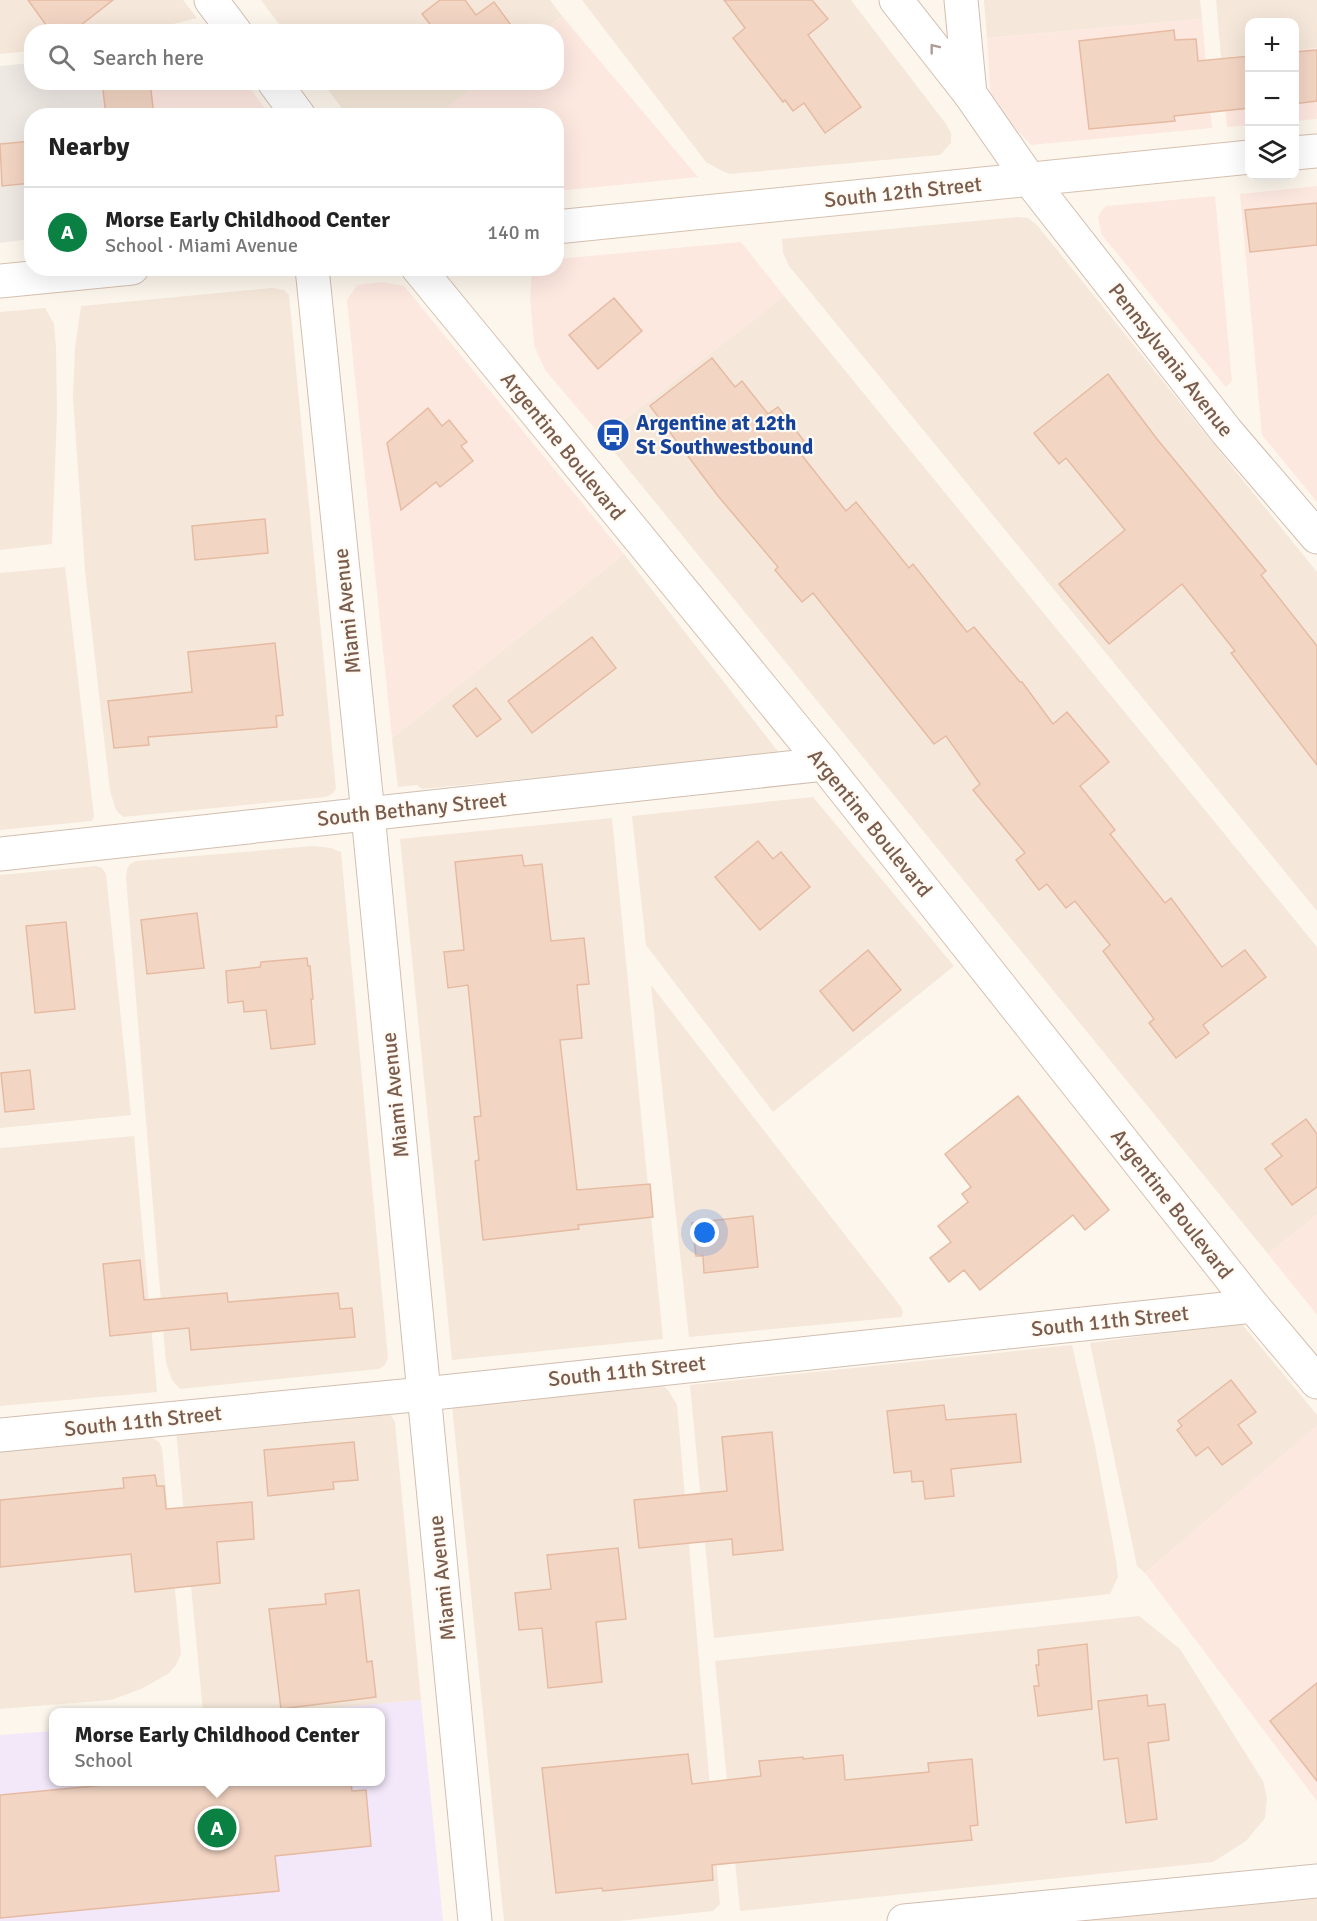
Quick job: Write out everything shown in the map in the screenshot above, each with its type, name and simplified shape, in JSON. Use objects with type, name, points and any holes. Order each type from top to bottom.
[{"type":"street","points":[[211,0],[229,24]]},
{"type":"street","points":[[896,0],[970,94]]},
{"type":"street","points":[[961,0],[970,94]]},
{"type":"street","points":[[280,90],[293,108]]},
{"type":"street","name":"Pennsylvania Avenue","points":[[970,94],[1029,179],[1227,432],[1317,537]]},
{"type":"street","points":[[1299,153],[1317,151]]},
{"type":"street","name":"South 12th Street","points":[[564,226],[1245,157]]},
{"type":"street","points":[[0,281],[51,276]]},
{"type":"street","name":"Miami Avenue","points":[[313,276],[368,814],[475,1921]]},
{"type":"street","name":"Argentine Boulevard","points":[[425,276],[824,764],[1253,1306],[1317,1382]]},
{"type":"street","name":"South Bethany Street","points":[[0,854],[824,764]]},
{"type":"street","name":"South 11th Street","points":[[0,1435],[424,1394],[1253,1306]]},
{"type":"street","points":[[904,1921],[1317,1881]]},
{"type":"shaded area","points":[[0,0],[183,0],[197,18],[173,24],[24,24],[24,52],[0,54]]},
{"type":"shaded area","points":[[261,0],[550,0],[562,16],[552,24],[279,24]]},
{"type":"shaded area","points":[[582,0],[851,0],[946,124],[951,133],[951,143],[940,155],[730,174],[724,172],[706,162]]},
{"type":"shaded area","points":[[984,0],[1200,0],[1202,19],[987,38]]},
{"type":"shaded area","points":[[1216,0],[1317,0],[1317,48],[1299,50],[1299,18],[1245,18],[1245,55],[1221,58]]},
{"type":"shaded area","points":[[562,16],[698,177],[564,190],[564,108],[446,108],[469,90],[564,90],[564,24],[552,24]]},
{"type":"shaded area","points":[[1202,19],[1212,128],[1031,145],[991,103],[987,38]]},
{"type":"shaded area","points":[[1317,48],[1317,119],[1299,121],[1299,50]]},
{"type":"shaded area","points":[[1245,55],[1245,125],[1227,127],[1221,58]]},
{"type":"shaded area","points":[[24,64],[24,90],[102,90],[103,108],[24,108],[24,240],[0,243],[0,66]]},
{"type":"shaded area","points":[[102,90],[251,90],[265,108],[103,108]]},
{"type":"shaded area","points":[[328,90],[469,90],[447,108],[342,108]]},
{"type":"shaded area","points":[[1317,186],[1317,502],[1262,435],[1240,194]]},
{"type":"shaded area","points":[[1215,196],[1232,381],[1226,387],[1102,235],[1098,218],[1106,206]]},
{"type":"shaded area","points":[[1018,217],[1028,218],[1037,225],[1317,572],[1317,911],[789,266],[783,253],[782,239]]},
{"type":"shaded area","points":[[741,242],[784,296],[602,437],[545,370],[534,345],[530,297],[532,276],[564,276],[564,258]]},
{"type":"shaded area","points":[[383,282],[404,286],[624,554],[392,738],[347,300],[357,285]]},
{"type":"shaded area","points":[[273,288],[284,290],[289,295],[336,789],[326,797],[123,817],[116,810],[110,791],[85,571],[73,397],[75,348],[81,306]]},
{"type":"shaded area","points":[[784,296],[1317,947],[1317,1215],[1268,1254],[602,437]]},
{"type":"shaded area","points":[[45,308],[54,324],[56,348],[57,413],[52,544],[0,550],[0,312]]},
{"type":"shaded area","points":[[624,554],[780,754],[422,789],[417,785],[398,787],[392,738]]},
{"type":"shaded area","points":[[65,567],[94,816],[92,821],[0,830],[0,573]]},
{"type":"shaded area","points":[[813,797],[954,966],[773,1112],[646,945],[632,816]]},
{"type":"shaded area","points":[[612,818],[663,1339],[452,1360],[400,839]]},
{"type":"shaded area","points":[[314,846],[341,852],[388,1358],[385,1365],[379,1369],[180,1389],[172,1380],[166,1363],[127,869],[136,861]]},
{"type":"shaded area","points":[[96,866],[102,868],[106,874],[131,1115],[0,1128],[0,875]]},
{"type":"shaded area","points":[[651,985],[901,1307],[903,1312],[901,1317],[689,1337]]},
{"type":"shaded area","points":[[134,1136],[157,1392],[0,1406],[0,1148]]},
{"type":"shaded area","points":[[1317,1215],[1317,1315],[1268,1254]]},
{"type":"shaded area","points":[[1241,1323],[1317,1415],[1317,1426],[1145,1573],[1137,1566],[1090,1343]]},
{"type":"shaded area","points":[[1072,1345],[1095,1446],[1116,1560],[1118,1577],[1110,1594],[714,1638],[690,1385]]},
{"type":"shaded area","points":[[661,1384],[668,1390],[677,1405],[720,1904],[713,1911],[619,1921],[504,1921],[452,1406]]},
{"type":"shaded area","points":[[381,1411],[390,1414],[395,1422],[421,1700],[333,1708],[203,1708],[176,1430]]},
{"type":"shaded area","points":[[1317,1426],[1317,1801],[1145,1573]]},
{"type":"shaded area","points":[[151,1437],[159,1442],[162,1448],[181,1654],[176,1665],[168,1674],[141,1689],[111,1700],[0,1709],[0,1451]]},
{"type":"shaded area","points":[[1139,1616],[1180,1649],[1263,1781],[1267,1798],[1265,1818],[1246,1841],[1213,1862],[740,1911],[715,1661]]},
{"type":"shaded area","points":[[421,1700],[443,1921],[0,1921],[0,1735],[49,1731],[49,1786],[385,1786],[385,1708],[333,1708]]},
{"type":"shaded area","points":[[1317,1895],[1317,1921],[1056,1921]]},
{"type":"building","points":[[28,0],[113,0],[82,24],[45,24]]},
{"type":"building","points":[[440,0],[465,0],[476,15],[494,2],[510,24],[430,24],[422,14]]},
{"type":"building","points":[[724,0],[812,0],[828,19],[808,35],[861,107],[825,133],[804,103],[793,111],[785,100],[783,102],[733,38],[745,28]]},
{"type":"building","points":[[1174,30],[1175,40],[1196,39],[1198,61],[1245,56],[1245,109],[1174,116],[1175,121],[1089,129],[1079,41]]},
{"type":"building","points":[[1317,50],[1317,101],[1299,103],[1299,52]]},
{"type":"building","points":[[103,90],[151,90],[153,108],[105,108]]},
{"type":"building","points":[[24,142],[24,184],[2,186],[0,144]]},
{"type":"building","points":[[1317,203],[1317,245],[1250,252],[1245,210]]},
{"type":"building","points":[[614,298],[642,331],[598,369],[569,335]]},
{"type":"building","points":[[712,358],[735,387],[742,381],[768,414],[778,407],[804,441],[796,448],[846,511],[856,502],[909,568],[913,564],[967,632],[974,627],[1022,682],[1053,724],[1067,712],[1109,762],[1080,786],[1115,830],[1110,834],[1165,903],[1171,898],[1222,967],[1245,950],[1266,977],[1203,1025],[1209,1033],[1176,1058],[1149,1023],[1154,1019],[1103,951],[1110,945],[1075,901],[1066,908],[1047,884],[1039,890],[1016,860],[1025,853],[973,790],[980,784],[946,736],[934,744],[813,593],[802,602],[775,570],[778,567],[718,496],[650,406]]},
{"type":"building","points":[[1108,374],[1157,439],[1266,571],[1261,575],[1317,646],[1317,765],[1231,653],[1235,651],[1182,584],[1109,644],[1059,584],[1125,530],[1066,458],[1059,464],[1034,433]]},
{"type":"building","points":[[428,408],[442,426],[449,420],[467,442],[461,446],[473,461],[440,487],[436,482],[401,510],[387,443]]},
{"type":"building","points":[[265,519],[268,553],[195,560],[192,526]]},
{"type":"building","points":[[592,637],[616,668],[532,733],[508,701]]},
{"type":"building","points":[[275,643],[283,715],[276,716],[277,727],[148,737],[149,745],[114,748],[108,701],[192,692],[188,652]]},
{"type":"building","points":[[476,688],[501,719],[477,737],[453,706]]},
{"type":"building","points":[[758,841],[773,859],[781,852],[810,887],[760,930],[715,877]]},
{"type":"building","points":[[522,855],[524,866],[542,864],[551,941],[584,938],[589,984],[577,985],[582,1038],[560,1040],[577,1190],[650,1184],[653,1217],[578,1225],[579,1229],[483,1240],[475,1161],[479,1160],[474,1117],[481,1116],[468,985],[448,988],[444,952],[464,950],[455,862]]},
{"type":"building","points":[[197,913],[204,968],[147,974],[141,920]]},
{"type":"building","points":[[66,922],[75,1009],[35,1013],[26,926]]},
{"type":"building","points":[[868,950],[901,990],[853,1031],[820,991]]},
{"type":"building","points":[[307,958],[308,966],[310,966],[315,1044],[271,1049],[266,1010],[244,1012],[243,1001],[228,1003],[226,971],[260,967],[261,962]]},
{"type":"building","points":[[30,1070],[34,1109],[5,1112],[1,1073]]},
{"type":"building","points":[[1018,1096],[1109,1210],[1085,1230],[1073,1215],[980,1290],[964,1270],[949,1282],[930,1258],[951,1242],[938,1226],[968,1202],[962,1194],[971,1187],[945,1154]]},
{"type":"building","points":[[1306,1119],[1317,1134],[1317,1187],[1292,1205],[1265,1169],[1282,1156],[1272,1144]]},
{"type":"building","points":[[753,1216],[758,1267],[704,1273],[703,1256],[696,1256],[692,1223]]},
{"type":"building","points":[[140,1260],[144,1300],[227,1293],[228,1302],[338,1293],[340,1309],[352,1308],[355,1337],[191,1350],[189,1328],[110,1336],[103,1264]]},
{"type":"building","points":[[1231,1380],[1256,1412],[1238,1425],[1252,1443],[1222,1465],[1208,1447],[1196,1456],[1177,1430],[1182,1426],[1178,1421]]},
{"type":"building","points":[[944,1405],[946,1420],[1016,1414],[1021,1462],[951,1469],[954,1496],[925,1499],[923,1481],[912,1482],[911,1471],[894,1473],[887,1411]]},
{"type":"building","points":[[772,1432],[783,1550],[733,1555],[732,1539],[639,1548],[634,1500],[727,1491],[722,1437]]},
{"type":"building","points":[[354,1442],[358,1480],[333,1482],[334,1489],[268,1496],[264,1450]]},
{"type":"building","points":[[155,1475],[157,1486],[164,1486],[166,1509],[252,1502],[254,1539],[217,1542],[220,1583],[135,1592],[131,1554],[0,1567],[0,1500],[124,1488],[123,1478]]},
{"type":"building","points":[[618,1548],[626,1619],[596,1622],[602,1682],[548,1688],[542,1628],[519,1630],[515,1593],[551,1589],[547,1555]]},
{"type":"building","points":[[359,1590],[367,1662],[372,1661],[376,1697],[281,1708],[269,1609],[326,1604],[325,1594]]},
{"type":"building","points":[[1087,1644],[1092,1709],[1038,1716],[1034,1686],[1039,1686],[1036,1665],[1039,1665],[1038,1650]]},
{"type":"building","points":[[1317,1683],[1317,1781],[1270,1721]]},
{"type":"building","points":[[1147,1695],[1148,1706],[1165,1704],[1169,1740],[1148,1743],[1157,1819],[1126,1823],[1118,1758],[1104,1760],[1098,1701]]},
{"type":"building","points":[[688,1754],[692,1784],[761,1776],[759,1761],[803,1757],[803,1759],[843,1755],[845,1780],[929,1772],[928,1763],[972,1759],[978,1825],[970,1826],[972,1840],[712,1865],[713,1880],[603,1891],[602,1888],[556,1893],[542,1768]]},
{"type":"building","points":[[94,1786],[351,1786],[352,1791],[366,1790],[371,1846],[275,1856],[279,1891],[0,1918],[0,1795]]},
{"type":"place","name":"Argentine at 12th St Southwestbound","points":[[613,435]]},
{"type":"place","name":"Morse Early Childhood Center","points":[[217,1828]]}]
